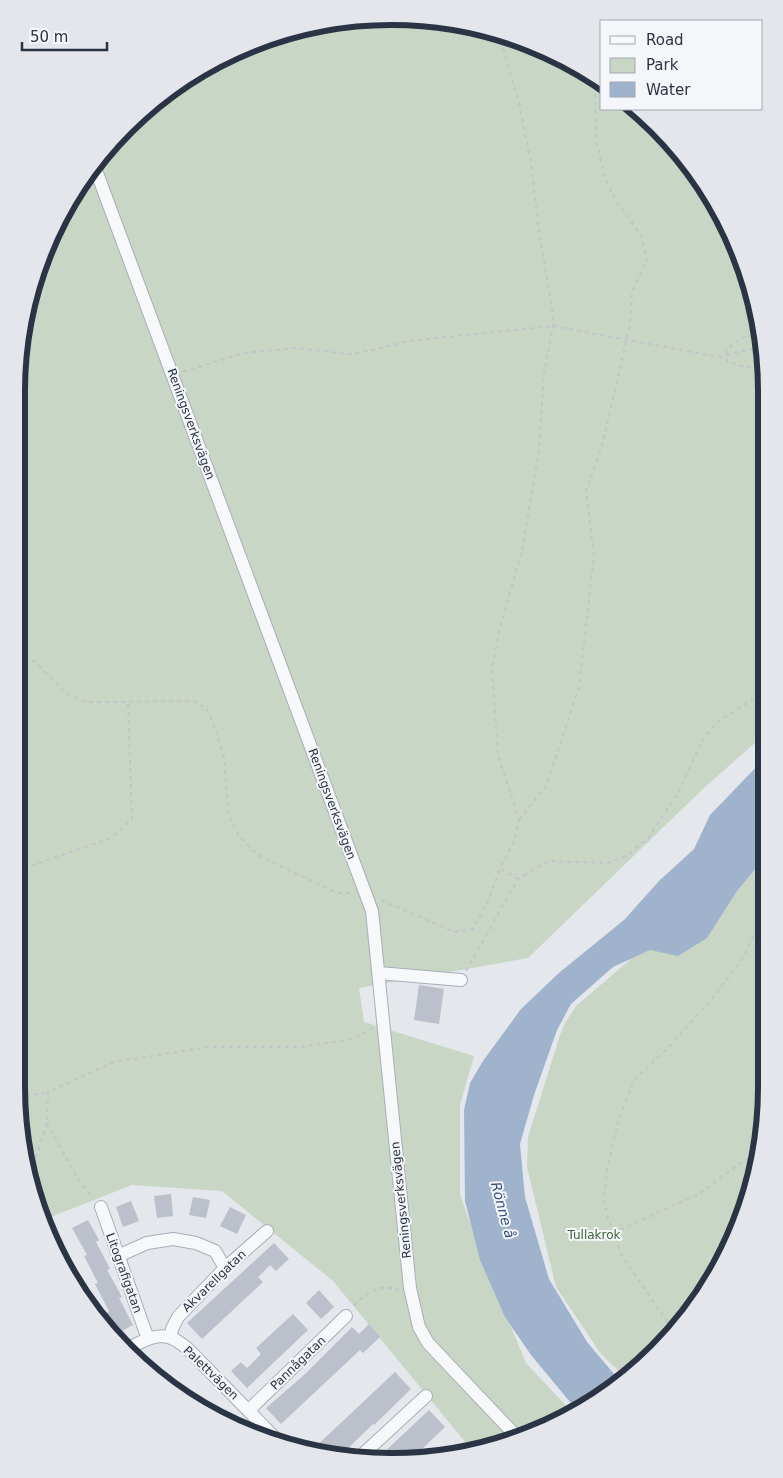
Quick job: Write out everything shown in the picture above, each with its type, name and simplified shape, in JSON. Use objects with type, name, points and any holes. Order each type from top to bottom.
[{"type":"street","name":"Reningsverksvägen","points":[[97,174],[372,911],[411,1294],[419,1327],[428,1343],[513,1433]]},
{"type":"street","points":[[379,973],[461,980]]},
{"type":"street","name":"Litografigatan","points":[[101,1207],[148,1339]]},
{"type":"street","name":"Akvarellgatan","points":[[170,1338],[178,1317],[225,1268],[268,1231]]},
{"type":"street","points":[[118,1256],[147,1243],[173,1239],[196,1243],[215,1252],[225,1268]]},
{"type":"street","name":"Pannågatan","points":[[249,1410],[346,1316]]},
{"type":"street","name":"Palettvägen","points":[[132,1346],[160,1336],[170,1338],[188,1349],[270,1432]]},
{"type":"street","points":[[366,1452],[426,1396]]},
{"type":"path","points":[[501,41],[518,99],[530,162],[539,234],[552,306],[553,326],[544,374],[539,451],[522,550],[499,632],[492,668],[498,755],[519,820]]},
{"type":"path","points":[[25,658],[34,661],[67,694],[86,702],[194,701],[206,708],[213,722],[224,757],[228,810],[234,828],[258,855],[329,889],[338,892],[366,893],[454,932],[473,929],[488,902],[500,868],[514,841],[519,820],[546,786],[579,687],[594,555],[586,491],[602,446],[630,325],[632,292],[647,259],[642,235],[616,201],[605,178],[596,140],[595,87]]},
{"type":"path","points":[[172,376],[243,353],[296,348],[349,354],[408,341],[553,326],[719,357],[755,348]]},
{"type":"path","points":[[753,335],[741,338],[726,350],[727,361],[747,368],[757,365]]},
{"type":"path","points":[[461,980],[518,879],[548,861],[607,863],[627,856],[648,838],[678,793],[702,741],[716,723],[758,696]]},
{"type":"path","points":[[25,868],[111,838],[132,819],[128,702]]},
{"type":"path","points":[[500,868],[518,879]]},
{"type":"path","points":[[669,1325],[622,1256],[613,1233],[604,1200],[607,1170],[622,1108],[634,1080],[670,1047],[714,996],[741,961],[758,931]]},
{"type":"path","points":[[26,1098],[48,1092],[114,1062],[208,1047],[301,1047],[352,1039],[384,1022]]},
{"type":"path","points":[[33,1165],[46,1123],[48,1092]]},
{"type":"path","points":[[46,1123],[79,1181],[101,1207]]},
{"type":"path","points":[[613,1233],[699,1194],[745,1160],[751,1158]]},
{"type":"path","points":[[346,1316],[367,1292],[390,1287],[411,1294]]},
{"type":"green space","points":[[392,25],[439,28],[486,37],[509,44],[554,63],[600,90],[600,110],[626,110],[651,132],[682,168],[709,208],[739,274],[751,320],[757,368],[758,740],[705,787],[528,958],[359,988],[364,1022],[474,1056],[460,1105],[460,1195],[484,1262],[526,1363],[568,1408],[509,1434],[462,1446],[466,1443],[333,1281],[222,1191],[132,1185],[49,1218],[37,1181],[28,1134],[25,1086],[25,392],[28,344],[37,297],[44,274],[74,208],[101,168],[116,150],[132,132],[168,101],[208,74],[229,63],[274,44],[297,37],[344,28],[368,26]]},
{"type":"green space","name":"Tullakrok","points":[[758,850],[758,1086],[755,1134],[746,1181],[739,1204],[720,1249],[696,1290],[682,1310],[651,1346],[620,1373],[601,1354],[556,1287],[527,1167],[528,1137],[560,1035],[576,1006]]},
{"type":"water","name":"Rönne å","points":[[758,765],[758,866],[737,891],[707,938],[678,956],[650,950],[613,967],[571,1004],[557,1030],[534,1095],[520,1144],[525,1197],[549,1279],[587,1342],[616,1376],[573,1405],[531,1355],[505,1317],[480,1260],[465,1201],[464,1110],[470,1083],[483,1061],[521,1009],[560,972],[624,920],[659,881],[694,849],[710,815]]},
{"type":"building","points":[[419,985],[444,989],[439,1024],[414,1020]]},
{"type":"building","points":[[171,1194],[173,1216],[157,1218],[154,1196]]},
{"type":"building","points":[[193,1197],[210,1200],[206,1218],[189,1215]]},
{"type":"building","points":[[131,1201],[139,1221],[123,1227],[116,1207]]},
{"type":"building","points":[[230,1207],[246,1215],[237,1234],[220,1226]]},
{"type":"building","points":[[88,1220],[99,1240],[96,1242],[110,1269],[107,1270],[122,1297],[119,1298],[133,1325],[120,1332],[114,1325],[107,1313],[109,1311],[95,1284],[98,1283],[84,1256],[87,1255],[72,1228]]},
{"type":"building","points":[[274,1243],[289,1259],[276,1271],[270,1265],[258,1277],[263,1282],[202,1339],[187,1323]]},
{"type":"building","points":[[319,1290],[334,1307],[321,1319],[306,1303]]},
{"type":"building","points":[[293,1314],[308,1330],[247,1388],[231,1371],[241,1362],[247,1368],[261,1354],[256,1348]]},
{"type":"building","points":[[369,1324],[380,1337],[363,1353],[360,1350],[281,1424],[266,1408],[304,1375],[352,1327],[359,1334]]},
{"type":"building","points":[[395,1372],[411,1389],[346,1450],[317,1445]]},
{"type":"building","points":[[429,1410],[445,1427],[419,1452],[384,1453]]}]
